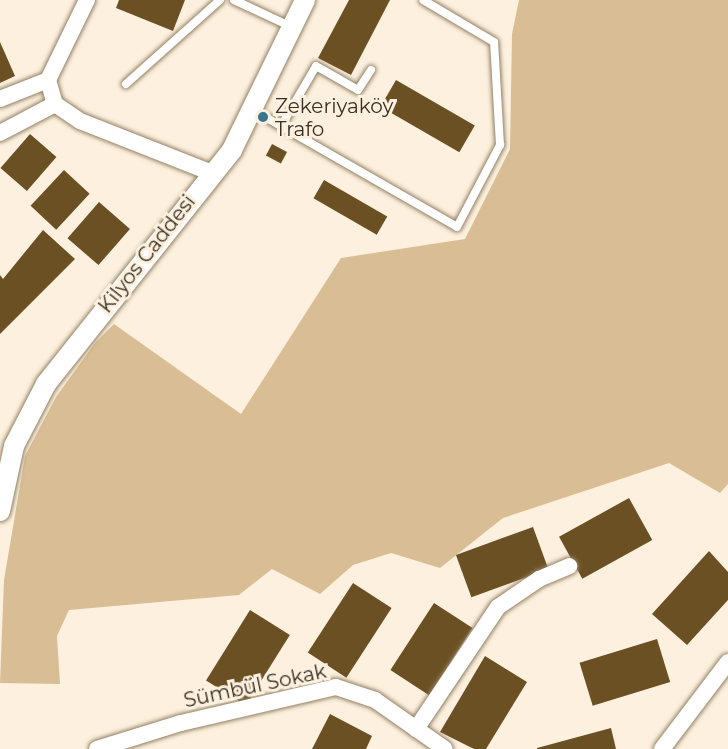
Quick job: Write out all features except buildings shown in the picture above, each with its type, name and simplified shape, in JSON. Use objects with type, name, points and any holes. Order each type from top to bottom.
[{"type":"street","points":[[87,0],[48,80],[55,104],[80,121],[213,173]]},
{"type":"street","name":"Kilyos Caddesi","points":[[0,511],[3,482],[14,446],[46,384],[232,150],[305,0]]},
{"type":"street","points":[[0,99],[48,80]]},
{"type":"street","points":[[0,133],[55,104]]},
{"type":"street","points":[[416,729],[498,607],[539,579],[569,566]]},
{"type":"street","points":[[662,749],[728,662]]},
{"type":"street","name":"Sümbül Sokak","points":[[97,749],[181,723],[336,687],[375,700],[445,749]]},
{"type":"lane","points":[[126,84],[220,0]]},
{"type":"lane","points":[[234,0],[293,27]]},
{"type":"lane","points":[[253,110],[457,227],[500,145],[494,42],[423,0]]},
{"type":"lane","points":[[281,126],[316,66],[358,90],[371,70]]},
{"type":"shaded area","points":[[519,0],[728,0],[728,484],[720,493],[669,463],[503,518],[440,568],[391,553],[353,565],[320,594],[272,569],[239,595],[69,610],[57,636],[60,684],[0,683],[4,580],[25,456],[56,397],[95,343],[114,324],[241,414],[341,258],[465,239],[510,149],[512,34]]},
{"type":"place","name":"Zekeriyaköy Trafo","points":[[263,117]]}]
